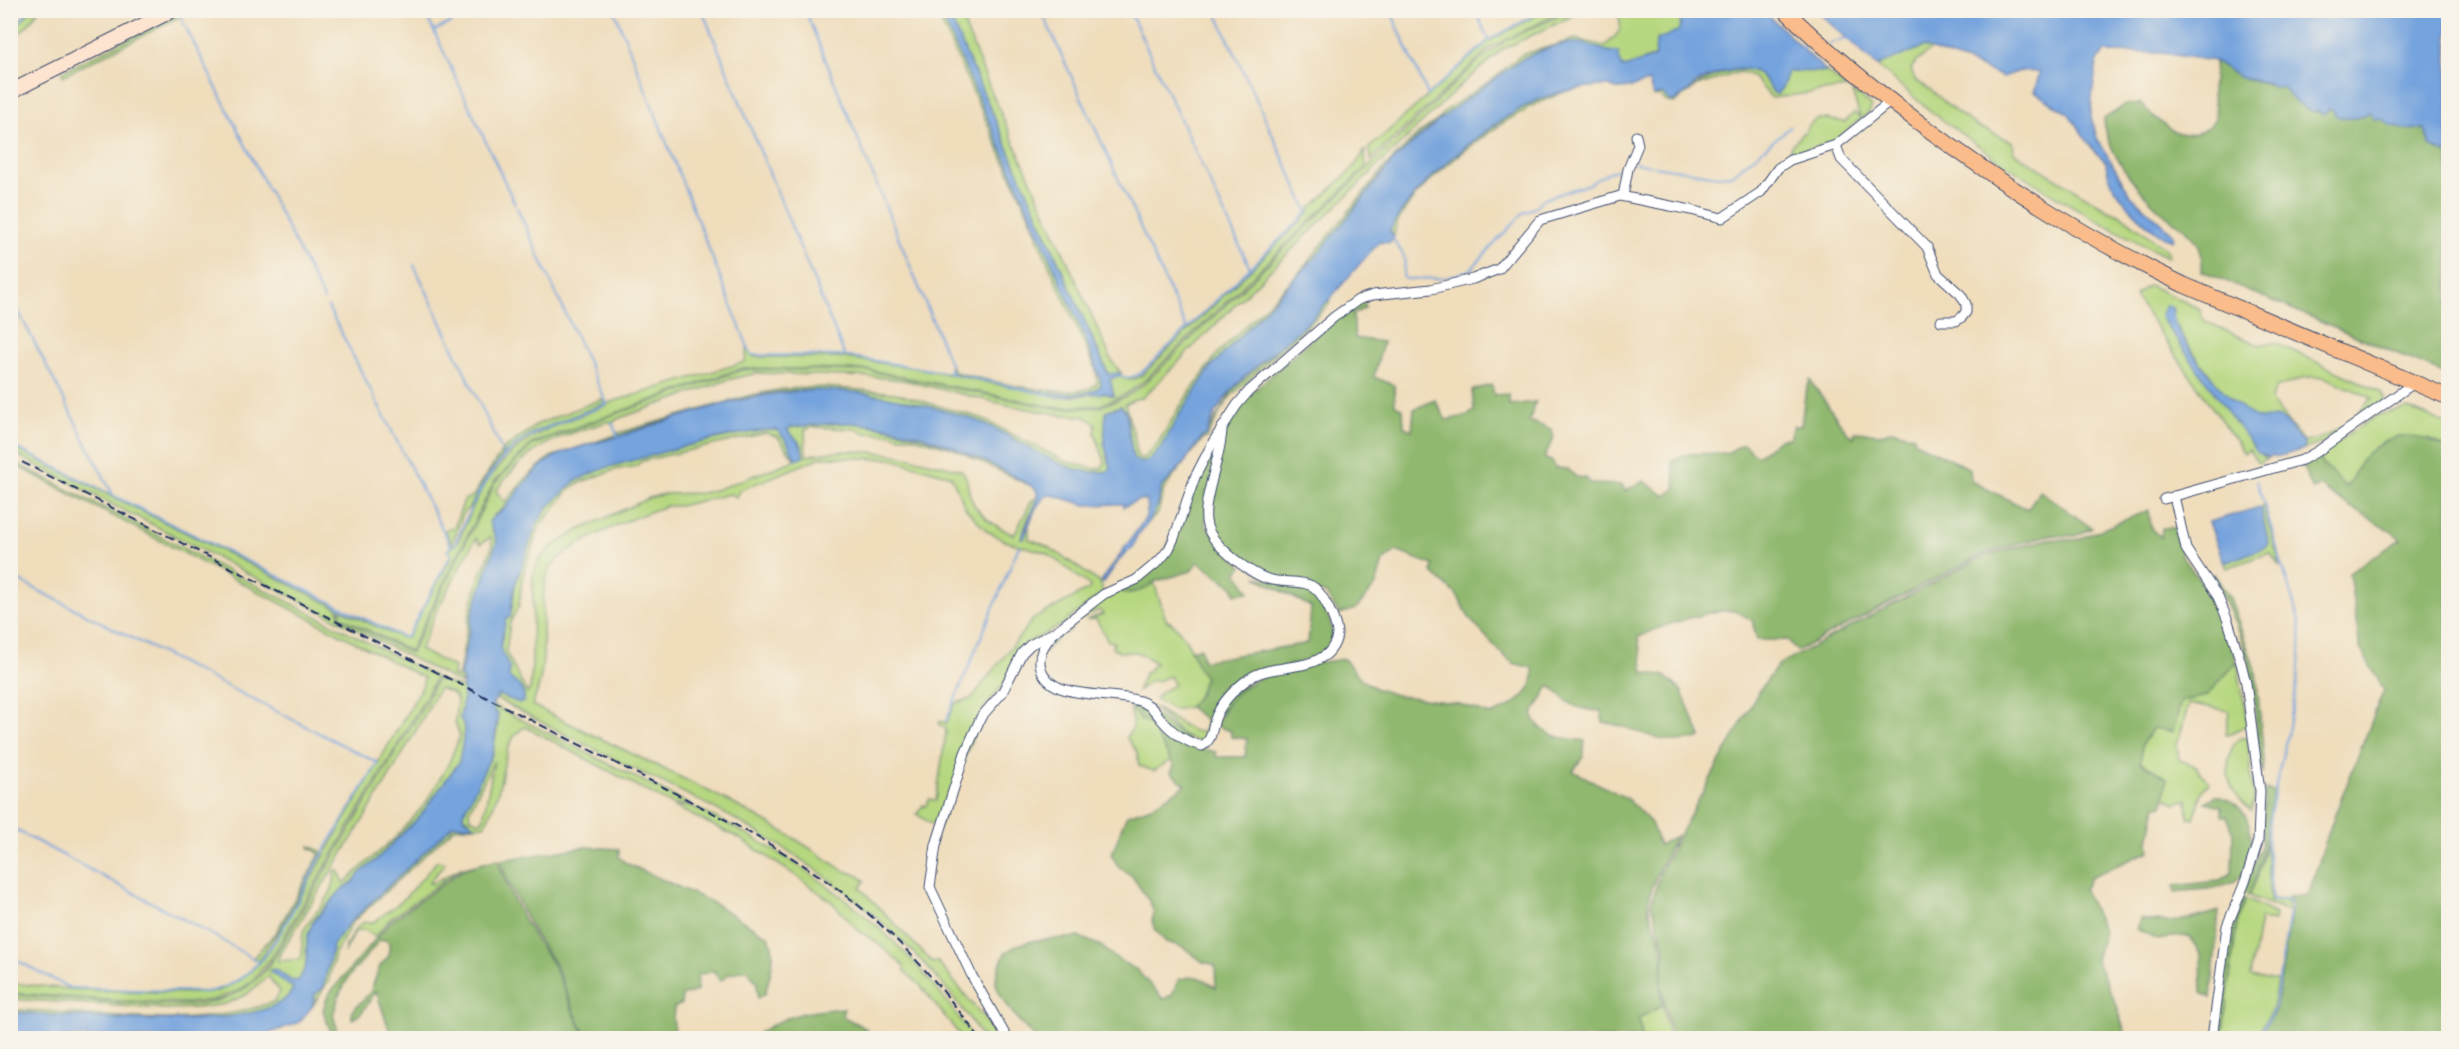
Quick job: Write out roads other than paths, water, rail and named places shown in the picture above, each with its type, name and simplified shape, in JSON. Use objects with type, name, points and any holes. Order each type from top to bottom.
[{"type":"highway","points":[[1785,10],[1884,97],[2041,208],[2142,265],[2446,396]]},
{"type":"main road","points":[[10,92],[173,10]]},
{"type":"street","points":[[1007,1038],[953,939],[930,887],[936,845],[974,729],[981,717],[1002,693],[1022,653],[1030,645],[1056,631],[1104,594],[1136,580],[1159,561],[1169,549],[1195,477],[1222,426],[1249,391],[1334,317],[1358,300],[1373,295],[1431,289],[1473,279],[1499,269],[1540,220],[1609,198],[1623,196],[1722,218],[1761,192],[1778,168],[1790,160],[1836,145],[1884,97]]},
{"type":"street","points":[[1623,196],[1628,169],[1638,145],[1636,136]]},
{"type":"street","points":[[1836,145],[1841,159],[1927,247],[1938,274],[1961,295],[1966,312],[1956,321],[1941,321]]},
{"type":"street","points":[[2163,499],[2302,460],[2414,383]]},
{"type":"street","points":[[1056,631],[1044,645],[1040,655],[1040,665],[1048,683],[1091,694],[1133,699],[1149,706],[1171,731],[1202,746],[1209,742],[1220,710],[1251,677],[1280,668],[1310,663],[1330,651],[1337,634],[1328,604],[1320,592],[1311,585],[1270,580],[1254,574],[1219,546],[1210,533],[1205,516],[1222,444],[1222,426]]},
{"type":"street","points":[[2174,496],[2186,549],[2220,603],[2241,663],[2246,682],[2260,792],[2258,842],[2246,882],[2227,926],[2212,1038]]},
{"type":"water","points":[[1832,10],[2448,11],[2448,154],[2430,146],[2425,129],[2406,130],[2392,126],[2382,119],[2375,120],[2369,112],[2358,118],[2349,118],[2336,116],[2329,108],[2325,114],[2309,110],[2292,99],[2283,87],[2272,87],[2269,83],[2241,78],[2215,61],[2161,53],[2104,52],[2097,62],[2092,98],[2091,117],[2097,138],[2130,194],[2172,233],[2174,238],[2172,241],[2151,228],[2121,197],[2113,185],[2106,162],[2094,151],[2069,114],[2034,92],[2040,72],[2020,71],[2003,77],[1923,47],[1877,66],[1820,14]]},
{"type":"water","points":[[940,11],[947,11],[1108,374],[1121,373],[1110,379],[1114,396],[1104,393],[1059,397],[1040,392],[1082,393],[1090,392],[1101,385],[1086,339]]},
{"type":"water","points":[[1678,11],[1715,11],[1725,14],[1765,12],[1827,72],[1788,71],[1783,86],[1777,94],[1761,76],[1753,71],[1728,71],[1697,83],[1671,102],[1662,94],[1653,96],[1649,82],[1622,89],[1598,86],[1542,98],[1517,110],[1491,127],[1441,168],[1419,191],[1401,212],[1390,231],[1394,237],[1390,243],[1380,242],[1312,318],[1236,385],[1213,417],[1206,436],[1202,437],[1184,463],[1161,488],[1158,505],[1148,523],[1137,536],[1134,546],[1120,559],[1104,582],[1101,583],[1145,519],[1148,507],[1145,500],[1138,500],[1123,507],[1123,504],[1086,505],[1052,495],[1045,496],[1036,508],[1024,538],[1021,538],[1037,501],[1037,491],[1033,487],[968,453],[923,436],[899,430],[851,423],[791,427],[787,430],[799,442],[803,452],[803,457],[796,460],[786,440],[777,430],[767,430],[722,437],[605,468],[575,481],[548,507],[536,525],[515,585],[510,617],[506,619],[500,647],[510,669],[509,677],[522,690],[524,702],[520,703],[498,695],[492,705],[493,710],[498,714],[493,752],[463,814],[463,817],[475,825],[453,825],[348,924],[333,945],[323,988],[315,994],[312,1007],[299,1022],[263,1036],[248,1038],[11,1037],[11,1012],[116,1019],[209,1018],[249,1013],[278,1004],[293,988],[269,971],[274,969],[292,981],[299,980],[306,966],[307,938],[313,922],[342,889],[353,882],[421,815],[459,762],[465,729],[460,718],[463,679],[460,676],[473,612],[497,541],[489,522],[548,461],[581,447],[728,403],[784,392],[813,390],[876,395],[942,410],[990,426],[1058,463],[1092,472],[1109,471],[1111,468],[1104,443],[1106,411],[1121,406],[1126,412],[1133,459],[1142,463],[1149,460],[1161,447],[1211,367],[1320,252],[1394,160],[1450,111],[1524,58],[1554,46],[1578,43],[1618,52],[1622,68],[1655,57],[1656,40],[1678,31],[1681,25]]},
{"type":"water","points":[[2166,305],[2172,307],[2174,321],[2179,332],[2198,361],[2223,390],[2248,413],[2259,418],[2277,417],[2285,421],[2297,437],[2304,442],[2304,449],[2275,458],[2273,456],[2268,458],[2257,453],[2162,319],[2161,314]]},
{"type":"water","points":[[2260,507],[2269,544],[2224,563],[2209,522]]},
{"type":"waterway","points":[[10,32],[29,10]]},
{"type":"waterway","points":[[424,10],[515,204]]},
{"type":"waterway","points":[[434,31],[476,10]]},
{"type":"waterway","points":[[614,10],[751,355],[845,356],[950,373],[1051,395]]},
{"type":"waterway","points":[[702,10],[845,356]]},
{"type":"waterway","points":[[805,10],[945,351],[950,364],[950,372]]},
{"type":"waterway","points":[[1041,10],[1186,327]]},
{"type":"waterway","points":[[1129,10],[1250,268]]},
{"type":"waterway","points":[[1117,375],[1129,378],[1140,374],[1308,212],[1215,10]]},
{"type":"waterway","points":[[1390,10],[1428,95],[1489,40],[1543,10]]},
{"type":"waterway","points":[[1475,10],[1489,40]]},
{"type":"waterway","points":[[180,16],[324,300]]},
{"type":"waterway","points":[[1829,43],[1847,39]]},
{"type":"waterway","points":[[1800,48],[1815,45]]},
{"type":"waterway","points":[[1635,163],[1718,176],[1732,175],[1790,127]]},
{"type":"waterway","points":[[1393,239],[1404,256],[1403,276],[1405,279],[1446,278],[1470,270],[1523,213],[1534,208],[1544,199],[1589,184],[1609,172],[1624,168]]},
{"type":"waterway","points":[[328,307],[451,546],[455,544],[485,482],[507,454],[534,434],[607,404],[517,208]]},
{"type":"waterway","points":[[414,265],[505,457]]},
{"type":"waterway","points":[[10,295],[113,495]]},
{"type":"waterway","points":[[612,423],[618,436]]},
{"type":"waterway","points":[[10,445],[402,637],[407,637],[451,555],[447,550],[451,547]]},
{"type":"waterway","points":[[2257,481],[2300,625],[2298,676],[2267,837],[2272,901],[2288,899],[2291,906],[2274,1009],[2258,1038]]},
{"type":"waterway","points":[[946,721],[1019,546]]},
{"type":"waterway","points":[[10,576],[378,763],[314,869],[274,943],[252,969],[240,979],[206,992],[70,988],[10,957]]},
{"type":"waterway","points":[[10,827],[259,962]]},
{"type":"railway","points":[[10,456],[665,788],[773,846],[835,887],[876,920],[931,976],[979,1038]]}]
